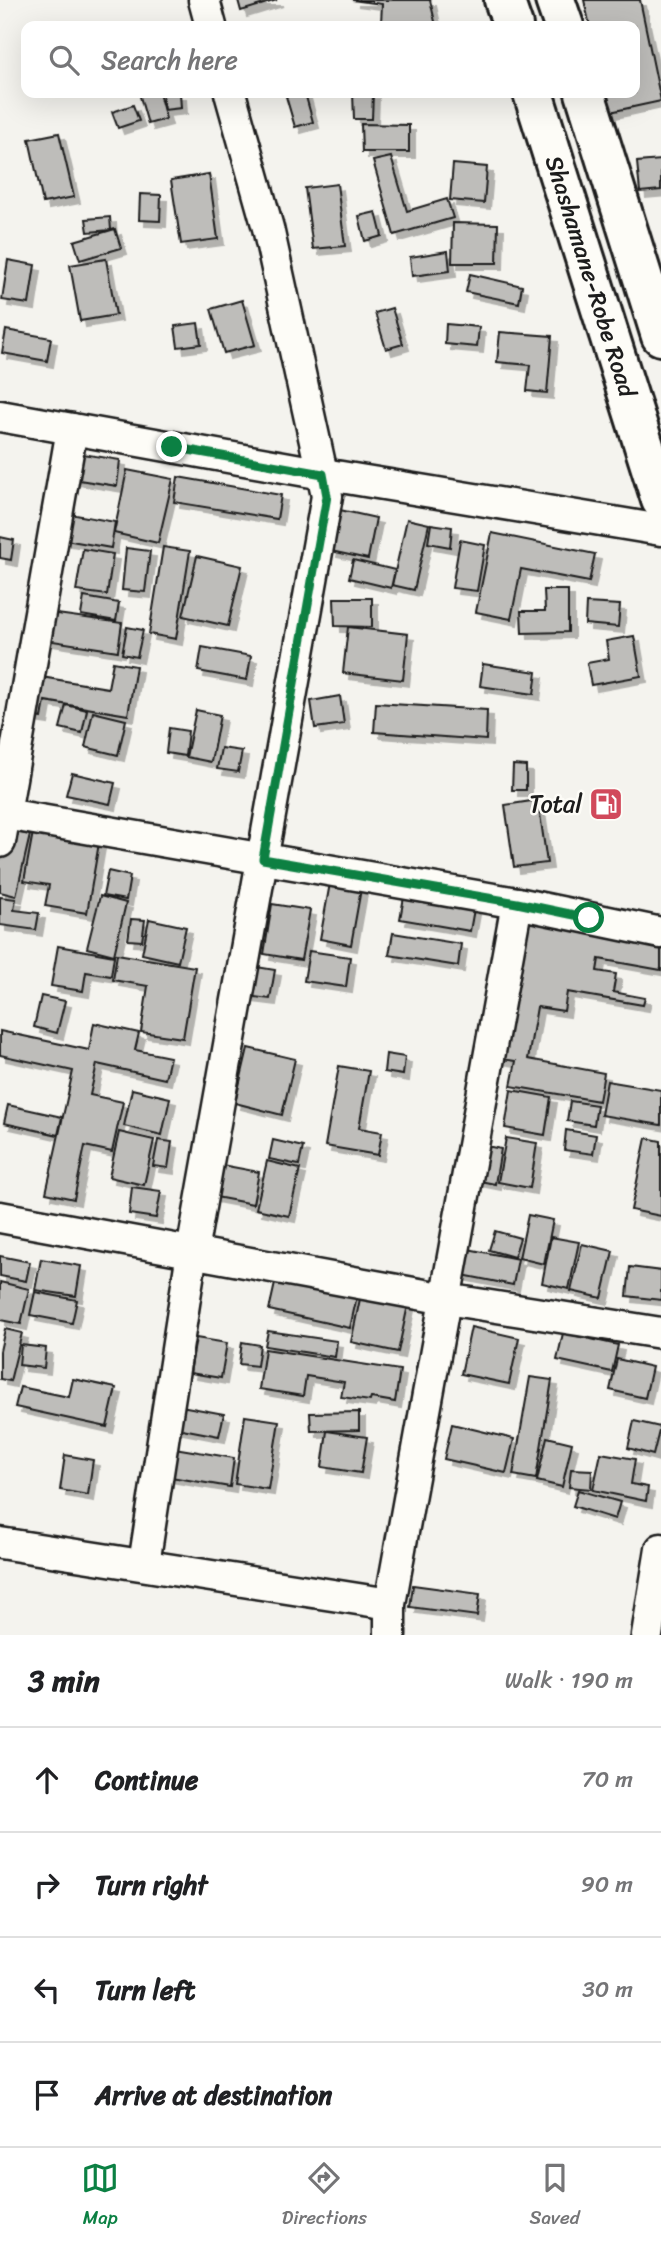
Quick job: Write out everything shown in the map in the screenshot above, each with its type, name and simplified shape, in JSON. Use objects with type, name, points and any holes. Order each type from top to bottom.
[{"type":"main road","points":[[504,0],[511,21]]},
{"type":"main road","points":[[555,0],[562,21]]},
{"type":"main road","name":"Shashamane-Robe Road","points":[[535,98],[661,500]]},
{"type":"main road","name":"Shashamane-Robe Road","points":[[586,98],[661,336]]},
{"type":"street","points":[[204,0],[210,21]]},
{"type":"street","points":[[144,1564],[192,1252],[327,496],[268,228],[231,98]]},
{"type":"street","points":[[0,416],[323,474],[661,530]]},
{"type":"street","points":[[72,429],[2,823],[263,859],[517,903],[661,933]]},
{"type":"street","points":[[390,1635],[390,1604],[517,903]]},
{"type":"street","points":[[0,1217],[446,1299],[661,1333]]},
{"type":"street","points":[[0,1543],[390,1604]]},
{"type":"street","points":[[647,1635],[661,1549]]},
{"type":"building","points":[[238,0],[277,0],[241,11]]},
{"type":"building","points":[[352,0],[430,0],[435,21],[381,21],[382,4]]},
{"type":"building","points":[[584,0],[640,0],[661,101],[610,112],[606,98],[640,98],[640,21],[589,21]]},
{"type":"building","points":[[140,98],[160,98],[166,119],[148,124]]},
{"type":"building","points":[[163,98],[180,98],[181,108],[164,110]]},
{"type":"building","points":[[286,98],[306,98],[313,122],[295,127]]},
{"type":"building","points":[[353,98],[373,98],[372,119],[354,119]]},
{"type":"building","points":[[133,105],[139,121],[118,128],[112,112]]},
{"type":"building","points":[[361,124],[409,125],[409,152],[362,152]]},
{"type":"building","points":[[59,133],[74,197],[43,203],[29,139]]},
{"type":"building","points":[[391,157],[407,211],[447,199],[453,218],[394,235],[373,161]]},
{"type":"building","points":[[661,160],[661,190],[640,192],[637,162]]},
{"type":"building","points":[[453,164],[487,167],[484,203],[450,200]]},
{"type":"building","points":[[209,174],[218,239],[181,244],[171,180]]},
{"type":"building","points":[[337,184],[345,246],[313,249],[305,188]]},
{"type":"building","points":[[140,194],[161,195],[160,221],[139,220]]},
{"type":"building","points":[[376,212],[382,236],[365,241],[359,216]]},
{"type":"building","points":[[110,217],[111,230],[88,232],[86,219]]},
{"type":"building","points":[[453,223],[498,224],[497,263],[452,263]]},
{"type":"building","points":[[115,229],[121,248],[80,260],[74,241]]},
{"type":"building","points":[[448,251],[450,271],[412,276],[410,257]]},
{"type":"building","points":[[106,259],[116,315],[80,321],[70,265]]},
{"type":"building","points":[[8,260],[35,265],[29,304],[2,300]]},
{"type":"building","points":[[470,274],[522,286],[519,303],[466,292]]},
{"type":"building","points":[[242,300],[255,345],[224,353],[211,309]]},
{"type":"building","points":[[392,308],[403,344],[386,349],[375,313]]},
{"type":"building","points":[[198,323],[201,344],[178,347],[175,326]]},
{"type":"building","points":[[446,324],[479,327],[477,347],[445,344]]},
{"type":"building","points":[[6,330],[51,338],[47,361],[2,353]]},
{"type":"building","points":[[500,332],[552,336],[547,393],[527,391],[530,365],[497,362]]},
{"type":"building","points":[[64,451],[120,460],[117,486],[60,477]]},
{"type":"building","points":[[127,470],[173,479],[158,543],[114,533]]},
{"type":"building","points":[[178,477],[281,495],[277,519],[174,502]]},
{"type":"building","points":[[340,510],[376,518],[368,559],[331,551]]},
{"type":"building","points":[[59,512],[115,522],[111,548],[54,538]]},
{"type":"building","points":[[407,519],[429,524],[414,590],[392,585]]},
{"type":"building","points":[[431,524],[452,527],[450,547],[428,543]]},
{"type":"building","points":[[492,533],[595,554],[589,582],[521,569],[511,619],[476,612]]},
{"type":"building","points":[[0,537],[14,540],[11,560],[0,558]]},
{"type":"building","points":[[460,540],[485,545],[477,591],[452,588]]},
{"type":"building","points":[[163,547],[190,551],[176,639],[149,634]]},
{"type":"building","points":[[126,548],[150,551],[145,592],[122,590]]},
{"type":"building","points":[[83,549],[113,554],[107,595],[76,591]]},
{"type":"building","points":[[197,556],[242,566],[228,626],[183,616]]},
{"type":"building","points":[[353,560],[395,570],[391,588],[349,578]]},
{"type":"building","points":[[544,590],[568,590],[568,632],[522,633],[521,611],[545,611]]},
{"type":"building","points":[[84,597],[119,603],[116,621],[81,615]]},
{"type":"building","points":[[334,598],[372,598],[372,627],[335,626]]},
{"type":"building","points":[[586,603],[620,605],[618,627],[585,624]]},
{"type":"building","points":[[50,613],[122,623],[118,651],[46,640]]},
{"type":"building","points":[[127,627],[143,630],[137,657],[122,654]]},
{"type":"building","points":[[348,627],[408,634],[403,680],[343,673]]},
{"type":"building","points":[[634,636],[641,676],[591,685],[587,663],[609,659],[606,641]]},
{"type":"building","points":[[202,647],[251,656],[247,680],[198,671]]},
{"type":"building","points":[[113,662],[136,666],[128,715],[45,701],[42,718],[22,715],[29,675],[108,688]]},
{"type":"building","points":[[483,664],[537,672],[534,694],[480,686]]},
{"type":"building","points":[[340,696],[344,724],[315,728],[311,701]]},
{"type":"building","points":[[376,703],[487,710],[486,740],[374,732]]},
{"type":"building","points":[[66,705],[87,710],[82,733],[60,728]]},
{"type":"building","points":[[196,710],[220,715],[211,762],[186,757]]},
{"type":"building","points":[[93,712],[126,720],[118,755],[85,747]]},
{"type":"building","points":[[169,728],[188,731],[185,756],[166,753]]},
{"type":"building","points":[[221,748],[242,751],[238,772],[217,769]]},
{"type":"building","points":[[513,765],[526,766],[526,790],[512,790]]},
{"type":"building","points":[[72,773],[115,783],[110,804],[66,795]]},
{"type":"building","points":[[538,800],[547,863],[514,867],[505,805]]},
{"type":"building","points":[[4,829],[30,835],[16,896],[0,892],[0,846]]},
{"type":"building","points":[[33,832],[99,843],[87,913],[45,906],[49,885],[24,881]]},
{"type":"building","points":[[108,871],[130,876],[126,900],[103,896]]},
{"type":"building","points":[[330,883],[361,889],[351,945],[320,939]]},
{"type":"building","points":[[100,896],[126,903],[114,955],[87,948]]},
{"type":"building","points":[[0,897],[16,899],[14,910],[39,913],[36,930],[0,925]]},
{"type":"building","points":[[404,897],[474,909],[470,931],[400,919]]},
{"type":"building","points":[[272,904],[310,910],[301,960],[264,954]]},
{"type":"building","points":[[131,919],[145,920],[142,941],[128,940]]},
{"type":"building","points":[[149,919],[186,927],[178,962],[142,954]]},
{"type":"building","points":[[519,920],[661,945],[661,970],[599,959],[597,971],[616,974],[613,992],[645,998],[643,1005],[567,992],[564,1011],[537,1007],[528,1059],[604,1073],[599,1101],[511,1086],[516,1061],[495,1058]]},
{"type":"building","points":[[393,933],[461,944],[458,966],[389,955]]},
{"type":"building","points":[[58,946],[114,956],[111,976],[86,972],[83,991],[51,986]]},
{"type":"building","points":[[309,951],[350,957],[346,987],[304,981]]},
{"type":"building","points":[[117,954],[195,967],[183,1038],[141,1032],[148,986],[113,980]]},
{"type":"building","points":[[251,966],[275,970],[270,999],[246,996]]},
{"type":"building","points":[[41,996],[65,1001],[57,1033],[34,1027]]},
{"type":"building","points":[[94,1023],[139,1033],[135,1050],[170,1057],[165,1079],[97,1064],[90,1095],[123,1102],[112,1152],[85,1146],[74,1199],[46,1193],[73,1071],[0,1055],[0,1031],[89,1050]]},
{"type":"building","points":[[248,1048],[295,1059],[282,1115],[235,1103]]},
{"type":"building","points":[[386,1054],[405,1057],[403,1075],[384,1072]]},
{"type":"building","points":[[339,1066],[369,1071],[359,1128],[382,1132],[378,1155],[325,1146]]},
{"type":"building","points":[[607,1081],[661,1090],[661,1125],[601,1115]]},
{"type":"building","points":[[132,1089],[170,1098],[162,1135],[124,1126]]},
{"type":"building","points":[[511,1090],[551,1097],[545,1135],[505,1128]]},
{"type":"building","points":[[570,1101],[597,1105],[594,1125],[567,1121]]},
{"type":"building","points":[[8,1105],[62,1117],[58,1135],[4,1123]]},
{"type":"building","points":[[566,1130],[596,1135],[593,1154],[564,1150]]},
{"type":"building","points":[[119,1132],[154,1140],[144,1185],[109,1177]]},
{"type":"building","points":[[506,1138],[537,1143],[530,1188],[498,1182]]},
{"type":"building","points":[[646,1138],[661,1141],[661,1216],[631,1210]]},
{"type":"building","points":[[158,1140],[172,1142],[168,1168],[153,1166]]},
{"type":"building","points":[[273,1140],[303,1147],[299,1165],[269,1159]]},
{"type":"building","points":[[482,1145],[501,1149],[495,1184],[475,1180]]},
{"type":"building","points":[[267,1161],[300,1169],[289,1216],[256,1209]]},
{"type":"building","points":[[206,1162],[259,1172],[253,1204],[200,1194]]},
{"type":"building","points":[[132,1187],[161,1191],[156,1218],[129,1214]]},
{"type":"building","points":[[528,1215],[553,1220],[544,1264],[519,1258]]},
{"type":"building","points":[[495,1231],[520,1238],[514,1257],[489,1250]]},
{"type":"building","points":[[551,1237],[579,1242],[569,1289],[542,1283]]},
{"type":"building","points":[[582,1244],[613,1251],[602,1298],[571,1291]]},
{"type":"building","points":[[463,1248],[518,1259],[513,1285],[457,1274]]},
{"type":"building","points":[[0,1256],[30,1262],[26,1281],[0,1276]]},
{"type":"building","points":[[41,1259],[81,1266],[76,1296],[35,1290]]},
{"type":"building","points":[[630,1267],[661,1271],[661,1300],[627,1296]]},
{"type":"building","points":[[276,1279],[357,1296],[350,1328],[269,1310]]},
{"type":"building","points":[[0,1282],[29,1289],[21,1324],[0,1320]]},
{"type":"building","points":[[35,1292],[77,1300],[72,1323],[30,1315]]},
{"type":"building","points":[[361,1294],[408,1305],[398,1352],[351,1342]]},
{"type":"building","points":[[471,1327],[519,1338],[509,1384],[461,1374]]},
{"type":"building","points":[[5,1329],[22,1333],[10,1381],[0,1379],[0,1351]]},
{"type":"building","points":[[268,1331],[337,1341],[335,1357],[265,1346]]},
{"type":"building","points":[[563,1333],[618,1345],[612,1372],[557,1360]]},
{"type":"building","points":[[196,1338],[227,1343],[221,1378],[190,1373]]},
{"type":"building","points":[[242,1342],[260,1345],[257,1366],[239,1364]]},
{"type":"building","points":[[21,1345],[46,1348],[44,1368],[19,1365]]},
{"type":"building","points":[[265,1349],[400,1370],[395,1402],[341,1397],[344,1382],[306,1376],[303,1396],[259,1389]]},
{"type":"building","points":[[617,1359],[652,1367],[645,1398],[610,1390]]},
{"type":"building","points":[[530,1377],[552,1380],[536,1479],[513,1475]]},
{"type":"building","points":[[73,1379],[116,1388],[107,1427],[15,1407],[20,1387],[69,1397]]},
{"type":"building","points":[[165,1403],[224,1414],[219,1436],[161,1425]]},
{"type":"building","points":[[359,1412],[359,1430],[311,1431],[310,1413]]},
{"type":"building","points":[[245,1416],[279,1421],[268,1489],[235,1484]]},
{"type":"building","points":[[634,1421],[660,1427],[653,1455],[628,1448]]},
{"type":"building","points":[[452,1424],[514,1439],[506,1473],[444,1459]]},
{"type":"building","points":[[327,1431],[367,1437],[361,1473],[322,1467]]},
{"type":"building","points":[[547,1437],[572,1443],[562,1487],[537,1481]]},
{"type":"building","points":[[157,1445],[234,1458],[230,1487],[153,1474]]},
{"type":"building","points":[[601,1453],[635,1459],[631,1484],[648,1487],[646,1501],[593,1490]]},
{"type":"building","points":[[65,1455],[93,1460],[88,1495],[60,1490]]},
{"type":"building","points":[[571,1469],[592,1470],[591,1489],[569,1487]]},
{"type":"building","points":[[578,1490],[620,1502],[615,1519],[573,1506]]},
{"type":"building","points":[[413,1585],[480,1594],[477,1616],[410,1607]]},
{"type":"place","name":"Total","points":[[606,804]]},
{"type":"route","points":[[172,447],[323,474],[327,496],[263,859],[589,918]]}]
